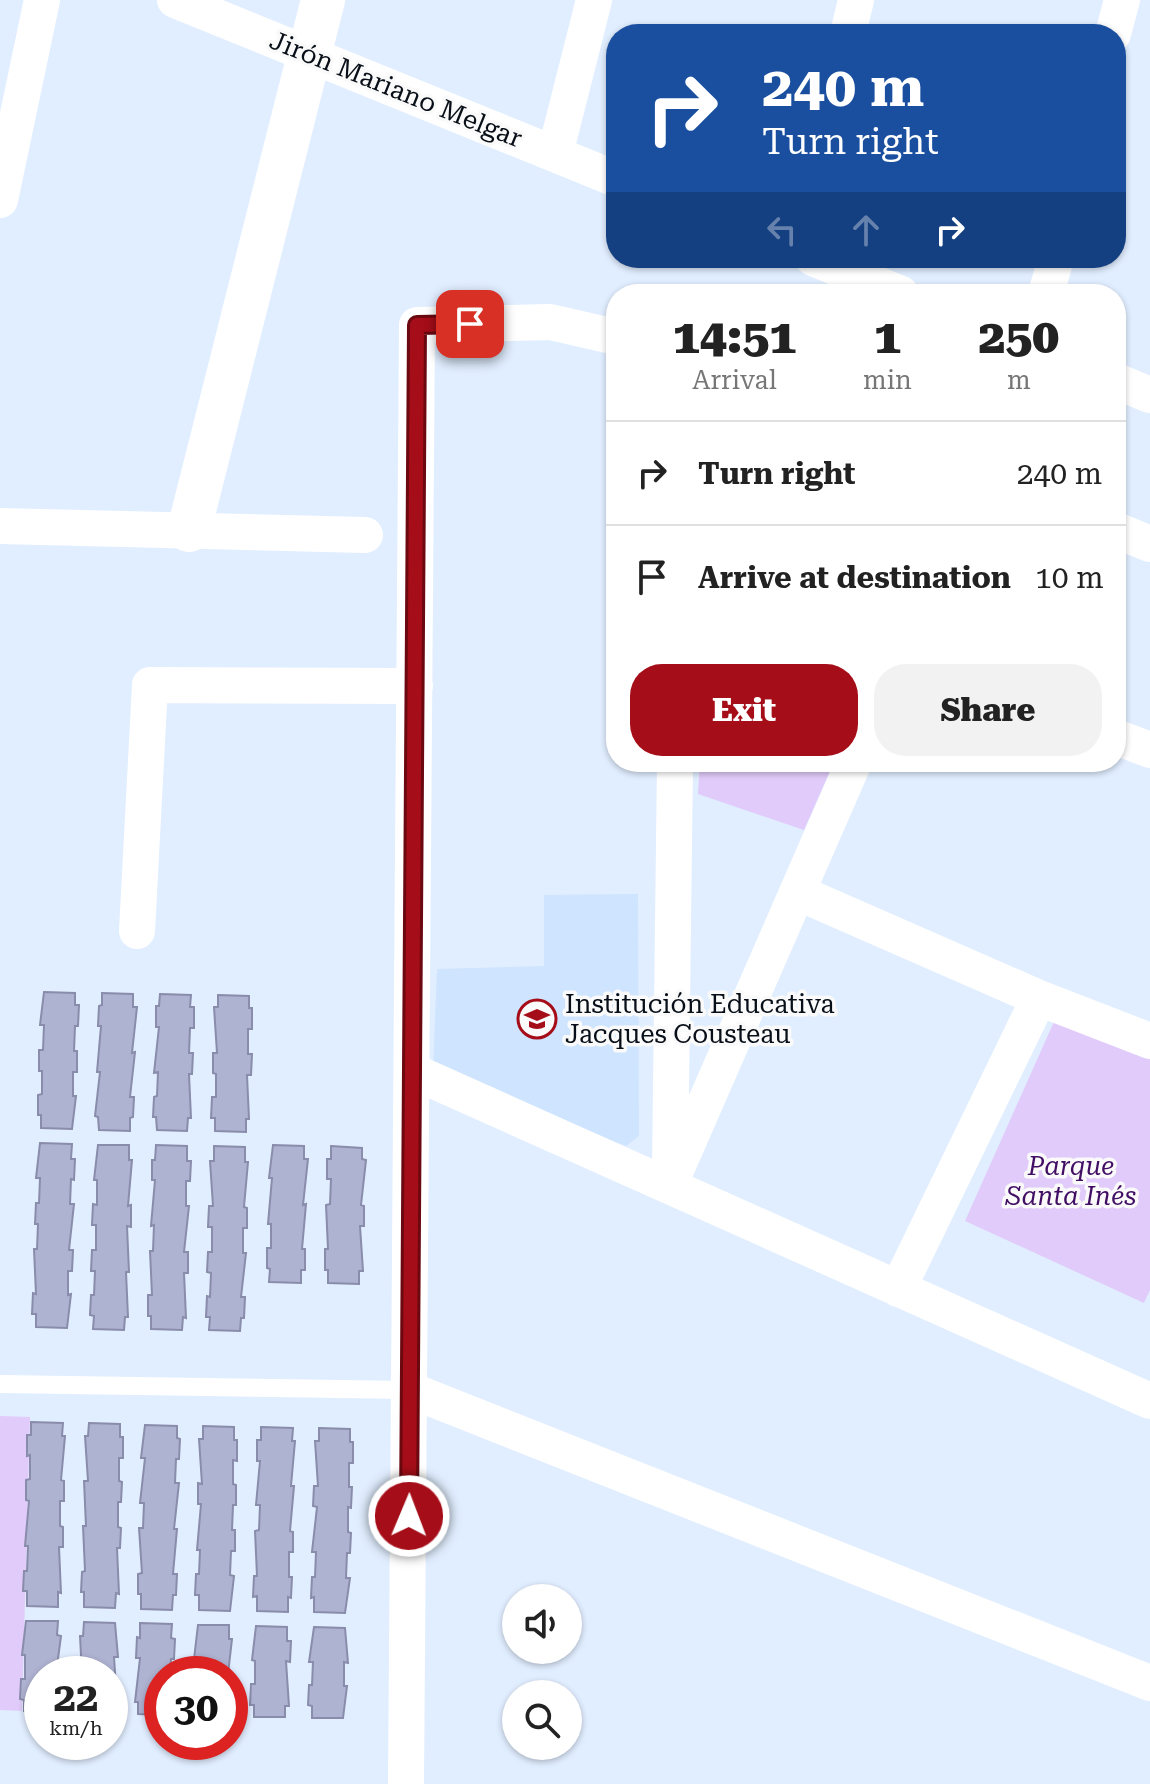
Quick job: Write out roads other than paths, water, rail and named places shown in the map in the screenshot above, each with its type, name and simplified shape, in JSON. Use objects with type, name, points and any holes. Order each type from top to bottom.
[{"type":"street","points":[[0,200],[42,0]]},
{"type":"street","name":"Jirón Mariano Melgar","points":[[175,0],[606,175]]},
{"type":"street","points":[[189,530],[323,0]]},
{"type":"street","points":[[555,154],[594,0]]},
{"type":"street","points":[[850,24],[856,0]]},
{"type":"street","points":[[1116,24],[1122,0]]},
{"type":"street","points":[[837,268],[877,284]]},
{"type":"street","points":[[406,1784],[417,325],[550,322],[606,335]]},
{"type":"street","points":[[1126,385],[1150,395]]},
{"type":"street","points":[[0,526],[365,535]]},
{"type":"street","points":[[1126,534],[1150,544]]},
{"type":"street","points":[[137,931],[150,685],[415,686]]},
{"type":"street","points":[[1126,741],[1150,750]]},
{"type":"street","points":[[669,1186],[675,772]]},
{"type":"street","points":[[669,1186],[850,772]]},
{"type":"street","points":[[799,893],[1039,998],[1150,1041]]},
{"type":"street","points":[[898,1289],[1039,998]]},
{"type":"street","points":[[412,1071],[898,1289],[1147,1392]]},
{"type":"street","points":[[410,1390],[1150,1683]]},
{"type":"lane","points":[[0,1384],[410,1390]]},
{"type":"place","name":"Institución Educativa Jacques Cousteau","points":[[537,1019]]},
{"type":"park label","name":"Parque Santa Inés","points":[[1071,1181]]}]
